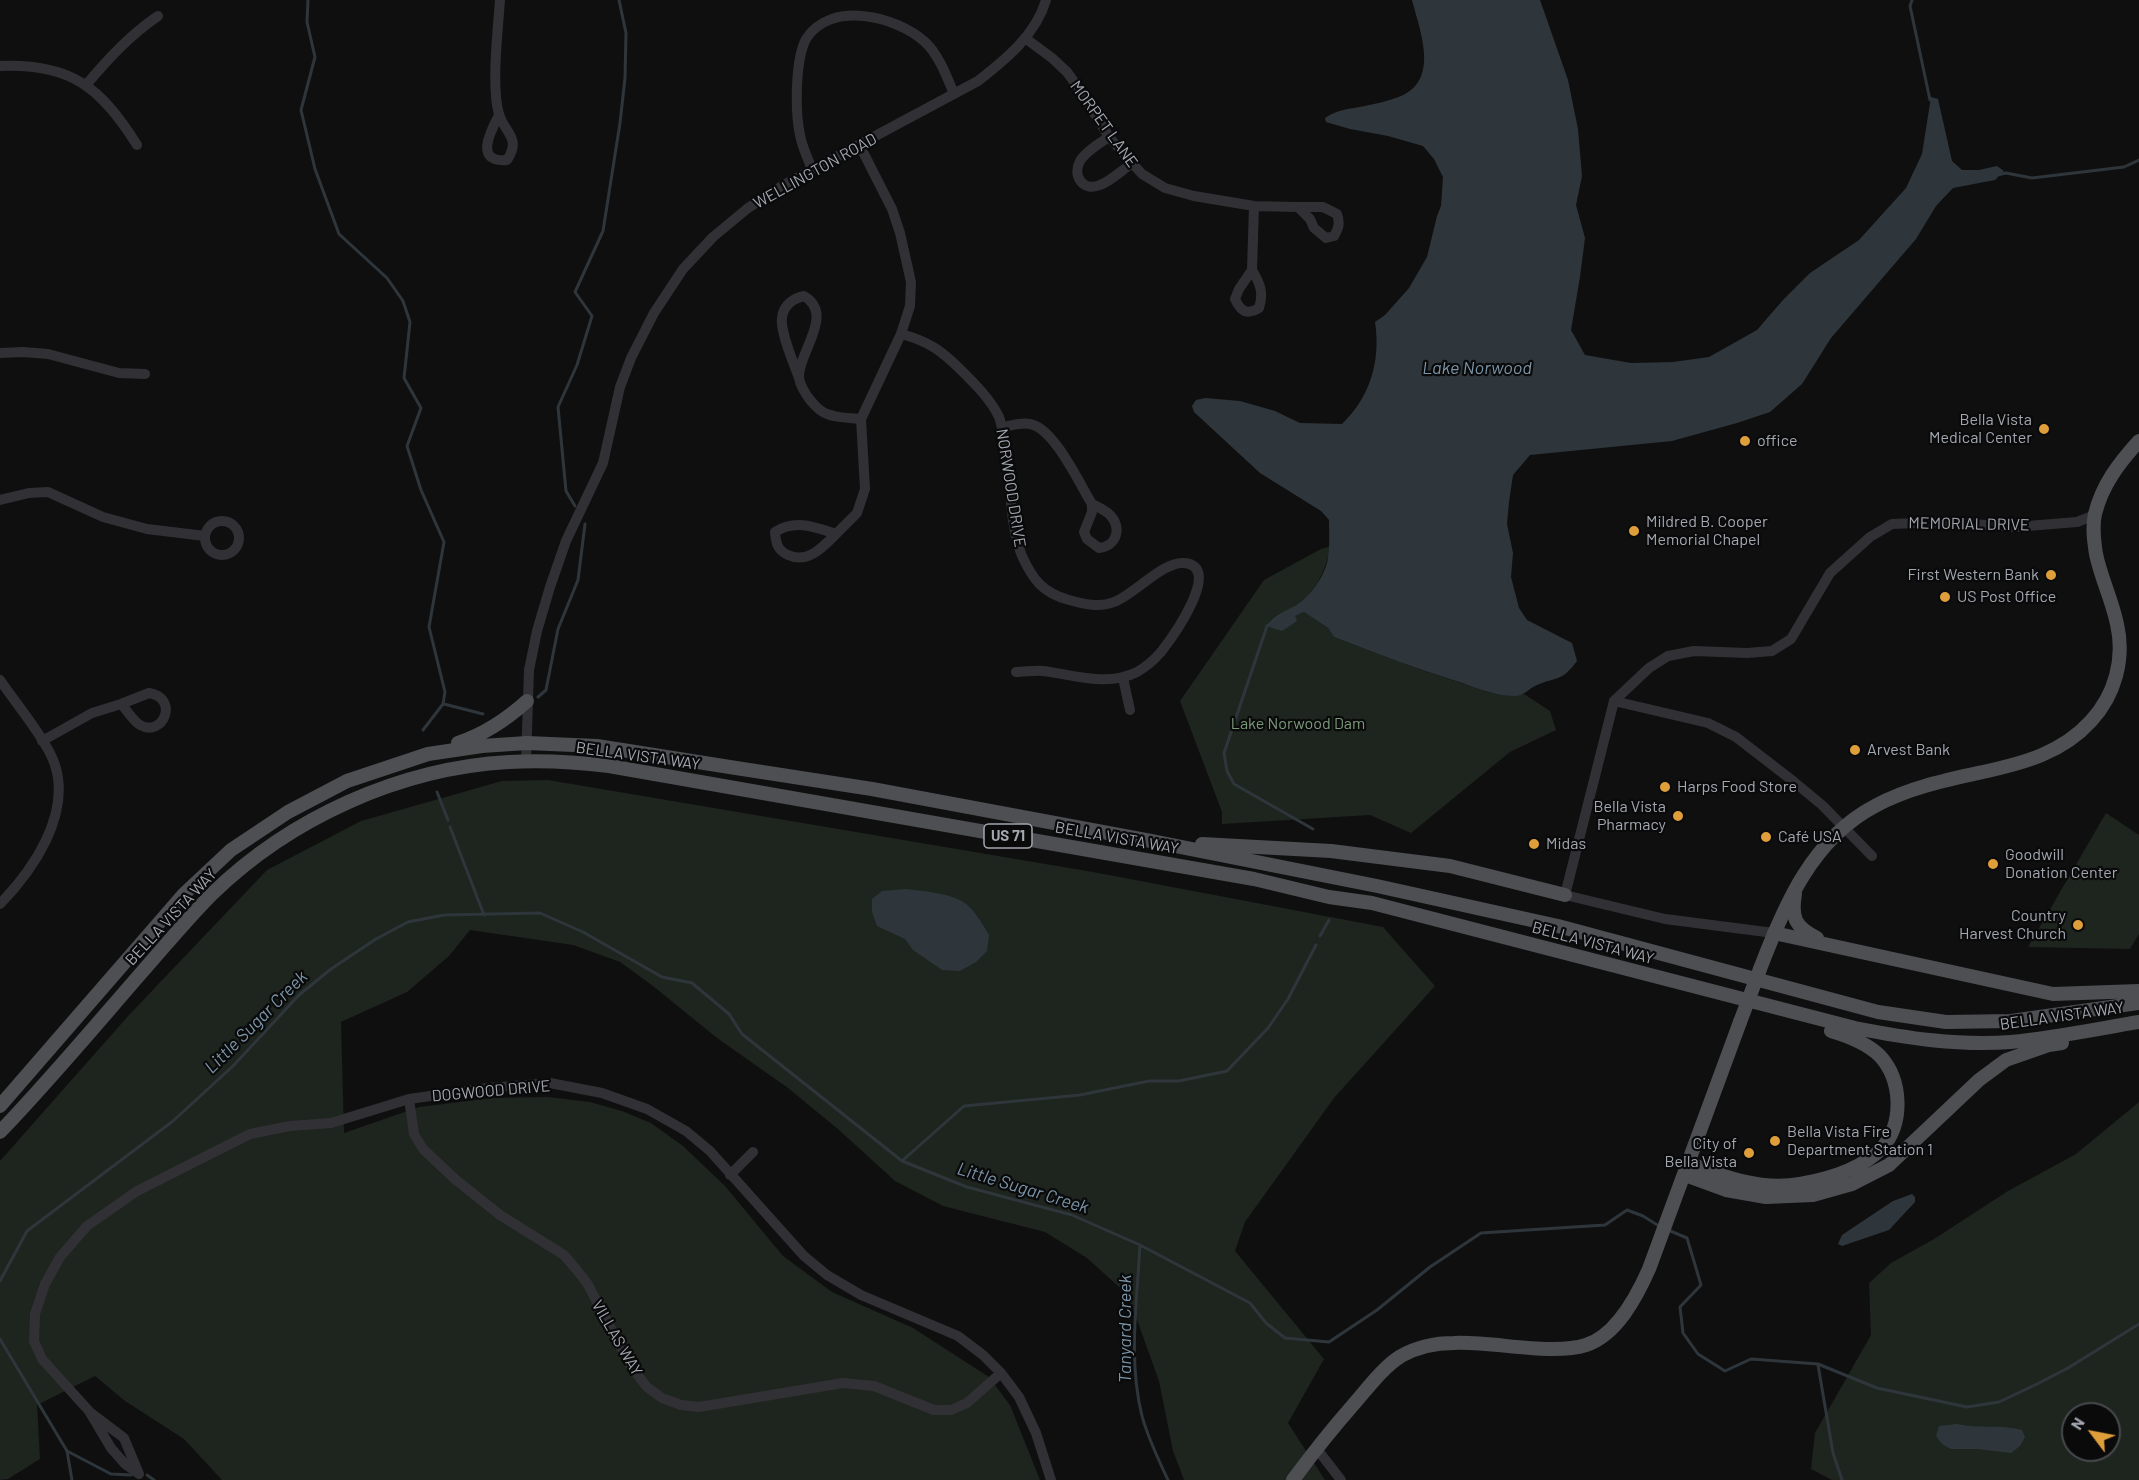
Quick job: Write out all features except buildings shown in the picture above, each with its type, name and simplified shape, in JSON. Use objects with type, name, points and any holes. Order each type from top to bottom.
[{"type":"main road","points":[[1293,1480],[1377,1377],[1402,1356],[1436,1344],[1465,1342],[1559,1349],[1588,1345],[1617,1322],[1638,1294],[1649,1269],[1774,933],[1796,887],[1826,845],[1843,829],[1875,806],[1900,795],[1931,784],[2021,764],[2052,752],[2074,738],[2092,720],[2106,701],[2120,660],[2117,624],[2099,568],[2094,542],[2095,515],[2102,493],[2114,471],[2139,441]]},
{"type":"main road","points":[[428,754],[476,737],[507,718],[527,700]]},
{"type":"main road","name":"BELLA VISTA WAY","points":[[0,1106],[184,894],[231,850],[288,812],[347,781],[428,754],[482,746],[527,743],[597,746],[872,789],[1151,841],[1377,886],[1558,926],[1878,1012],[1946,1022],[2011,1021],[2139,1003]]},
{"type":"main road","name":"BELLA VISTA WAY","points":[[0,1132],[179,929],[212,894],[253,859],[296,829],[341,805],[389,786],[455,768],[526,761],[609,766],[1254,879],[1329,897],[1372,903],[1692,987],[1855,1028],[1907,1038],[1947,1042],[2011,1042],[2139,1024]]},
{"type":"main road","points":[[1151,841],[1331,851],[1450,866],[1565,895]]},
{"type":"main road","points":[[1796,887],[1792,909],[1795,921],[1808,934],[1830,945]]},
{"type":"main road","points":[[1774,933],[2053,994],[2139,991]]},
{"type":"main road","points":[[1687,1169],[1760,1185],[1799,1185],[1854,1169],[1881,1149],[1892,1133],[1898,1096],[1892,1074],[1879,1055],[1865,1045],[1846,1036],[1756,1012],[1692,987]]},
{"type":"main road","points":[[1687,1169],[1726,1190],[1766,1197],[1813,1195],[1852,1184],[1889,1166],[1971,1087],[2006,1060],[2049,1045],[2122,1032],[2139,1024]]},
{"type":"street","points":[[499,115],[496,94],[500,0]]},
{"type":"street","name":"WELLINGTON ROAD","points":[[526,761],[529,670],[537,631],[550,587],[566,541],[603,463],[620,387],[631,358],[654,313],[682,269],[713,237],[748,208],[812,170],[978,81],[1004,61],[1025,38],[1046,0]]},
{"type":"street","points":[[812,170],[800,135],[797,77],[801,53],[806,41],[814,29],[828,20],[845,15],[867,16],[890,22],[910,31],[927,44],[937,58],[954,94]]},
{"type":"street","points":[[86,85],[137,30],[158,16]]},
{"type":"street","name":"MORPET LANE","points":[[1025,38],[1067,72],[1109,136],[1142,174],[1165,188],[1194,196],[1254,206],[1298,207]]},
{"type":"street","points":[[0,66],[26,65],[69,75],[105,100],[137,145]]},
{"type":"street","points":[[1109,136],[1081,159],[1077,168],[1082,184],[1090,187],[1100,185],[1131,164]]},
{"type":"street","points":[[836,534],[796,524],[785,526],[776,532],[776,544],[781,552],[795,558],[806,557],[818,552],[836,534],[857,513],[865,489],[861,419],[902,334],[910,306],[911,282],[907,258],[892,209],[860,146]]},
{"type":"street","points":[[1252,270],[1254,206]]},
{"type":"street","points":[[799,378],[817,323],[816,310],[811,300],[804,296],[796,298],[787,305],[782,317],[789,349],[799,378],[806,395],[819,411],[833,416],[861,419]]},
{"type":"street","name":"NORWOOD DRIVE","points":[[902,334],[916,338],[945,353],[978,387],[996,412],[1002,427],[1015,531],[1022,555],[1039,586],[1063,598],[1088,605],[1113,603],[1166,568],[1179,563],[1186,562],[1196,567],[1200,575],[1192,601],[1173,635],[1145,667],[1123,678],[1106,680],[1041,670],[1016,672]]},
{"type":"street","points":[[0,353],[48,354],[119,373],[145,374]]},
{"type":"street","points":[[1002,427],[1030,424],[1045,430],[1058,445],[1092,504]]},
{"type":"street","points":[[0,500],[29,493],[48,492],[103,517],[147,529],[205,536]]},
{"type":"street","name":"MEMORIAL DRIVE","points":[[1614,701],[1649,669],[1668,657],[1694,651],[1747,653],[1772,651],[1791,639],[1830,573],[1870,537],[1892,524],[1942,522],[2015,527],[2077,522],[2095,515]]},
{"type":"street","points":[[1123,678],[1130,710]]},
{"type":"street","points":[[0,680],[55,764],[60,802],[56,818],[40,850],[12,892],[0,904]]},
{"type":"street","points":[[1774,933],[1665,919],[1565,895],[1614,701],[1708,723],[1722,729],[1822,805],[1843,829],[1872,856]]},
{"type":"street","points":[[42,741],[92,713],[122,704]]},
{"type":"street","name":"DOGWOOD DRIVE","points":[[140,1477],[124,1438],[89,1411],[42,1359],[34,1341],[33,1326],[45,1284],[60,1257],[87,1226],[137,1191],[250,1134],[290,1126],[331,1123],[409,1099],[488,1088],[550,1083],[602,1093],[647,1109],[686,1131],[710,1151],[804,1256],[827,1275],[861,1295],[958,1336],[983,1354],[1019,1397],[1036,1433],[1051,1480]]},
{"type":"street","name":"VILLAS WAY","points":[[409,1099],[414,1134],[423,1149],[456,1180],[500,1215],[564,1255],[587,1283],[632,1368],[647,1387],[662,1398],[681,1406],[699,1407],[827,1385],[852,1383],[874,1386],[934,1410],[951,1410],[967,1403],[1001,1373]]},
{"type":"street","points":[[730,1175],[753,1152]]},
{"type":"street","name":"DOGWOOD DRIVE","points":[[89,1411],[111,1448],[140,1477]]},
{"type":"street","points":[[1317,1449],[1341,1480]]},
{"type":"green space","name":"Lake Norwood Dam","points":[[1331,546],[1323,572],[1308,596],[1294,607],[1276,616],[1268,626],[1304,612],[1328,628],[1334,637],[1393,659],[1487,691],[1505,695],[1524,694],[1550,711],[1556,730],[1510,752],[1411,833],[1370,815],[1222,824],[1222,812],[1180,701],[1264,580],[1321,549]]},
{"type":"green space","points":[[548,780],[1093,872],[1383,927],[1435,986],[1334,1098],[1245,1222],[1235,1251],[1324,1359],[1288,1423],[1325,1480],[1184,1480],[1173,1451],[1159,1381],[1128,1295],[1087,1258],[1045,1232],[943,1206],[895,1181],[788,1088],[717,1038],[620,962],[573,945],[470,930],[449,956],[407,992],[341,1022],[344,1133],[419,1107],[492,1098],[548,1097],[590,1102],[622,1111],[651,1123],[683,1146],[725,1186],[783,1256],[832,1292],[913,1328],[989,1377],[1010,1405],[1040,1480],[222,1480],[184,1439],[125,1401],[95,1376],[37,1405],[40,1459],[8,1479],[0,1480],[0,1161],[129,1015],[267,870],[361,821],[502,781]]},
{"type":"green space","points":[[2106,813],[2139,835],[2139,934],[2130,949],[2028,947]]},
{"type":"green space","points":[[2139,1102],[2139,1480],[1832,1480],[1811,1469],[1815,1433],[1871,1335],[1869,1283],[1891,1263],[1934,1239],[2008,1191],[2076,1154]]},
{"type":"water","name":"Lake Norwood","points":[[1412,0],[1540,0],[1568,80],[1578,129],[1582,176],[1576,205],[1585,238],[1571,330],[1585,355],[1631,363],[1673,362],[1709,357],[1757,330],[1810,273],[1859,240],[1906,188],[1922,154],[1931,97],[1938,99],[1952,161],[1962,170],[1979,170],[1997,166],[2004,171],[1995,180],[1953,188],[1936,206],[1916,239],[1831,338],[1802,384],[1770,412],[1672,441],[1530,455],[1513,475],[1507,524],[1513,553],[1511,577],[1519,608],[1527,620],[1572,643],[1577,661],[1562,676],[1535,686],[1517,696],[1485,691],[1334,637],[1328,628],[1304,612],[1295,616],[1297,621],[1282,631],[1267,626],[1275,616],[1305,599],[1320,579],[1327,565],[1329,520],[1321,511],[1260,473],[1194,412],[1192,406],[1196,400],[1205,398],[1240,401],[1275,411],[1300,423],[1342,424],[1360,402],[1375,364],[1375,322],[1385,315],[1409,288],[1427,257],[1441,206],[1443,177],[1434,159],[1423,146],[1388,136],[1350,129],[1326,122],[1325,118],[1339,111],[1397,98],[1415,86],[1421,76],[1424,51]]},
{"type":"water","points":[[906,889],[945,895],[966,904],[989,935],[987,951],[976,962],[960,971],[942,970],[913,950],[905,939],[877,926],[872,912],[872,899],[882,891]]},
{"type":"water","points":[[1912,1194],[1915,1202],[1889,1230],[1842,1246],[1838,1244],[1842,1235],[1893,1201]]},
{"type":"water","points":[[1957,1424],[2014,1428],[2022,1430],[2025,1437],[2020,1446],[2011,1453],[1951,1449],[1942,1444],[1936,1436],[1939,1426]]},
{"type":"waterway","points":[[308,0],[307,22],[315,57],[301,110],[315,169],[339,234],[387,278],[403,301],[410,322],[404,378],[421,408],[407,446],[421,490],[444,542],[429,627],[445,692],[443,704],[423,730]]},
{"type":"waterway","points":[[575,506],[566,491],[558,407],[577,365],[592,316],[575,292],[603,231],[620,123],[625,78],[626,33],[619,0]]},
{"type":"waterway","points":[[1912,0],[1910,6],[1930,100]]},
{"type":"waterway","points":[[1997,175],[2006,173],[2032,178],[2124,167],[2139,160]]},
{"type":"waterway","points":[[538,697],[546,690],[558,629],[578,580],[585,524]]},
{"type":"waterway","points":[[1270,624],[1267,626],[1224,753],[1227,771],[1234,784],[1313,829]]},
{"type":"waterway","points":[[444,704],[483,714]]},
{"type":"waterway","points":[[437,792],[448,820]]},
{"type":"waterway","points":[[450,827],[484,915]]},
{"type":"waterway","name":"Little Sugar Creek","points":[[0,1281],[27,1231],[173,1121],[233,1066],[299,995],[331,969],[376,939],[408,922],[444,915],[540,913],[583,932],[662,977],[692,983],[729,1014],[742,1034],[902,1161],[967,1187],[1072,1215],[1140,1245],[1250,1303],[1266,1323],[1285,1338],[1329,1342],[1377,1310],[1430,1267],[1481,1233],[1605,1225],[1627,1210],[1659,1226]]},
{"type":"waterway","points":[[1320,936],[1329,920]]},
{"type":"waterway","points":[[902,1161],[964,1106],[1080,1095],[1149,1081],[1179,1081],[1227,1071],[1268,1028],[1288,999],[1316,945]]},
{"type":"waterway","name":"Little Sugar Creek","points":[[1668,1230],[1687,1238],[1701,1285],[1680,1307],[1683,1333],[1698,1354],[1725,1371],[1751,1359],[1818,1364],[1877,1388],[1967,1407],[1999,1402],[2037,1384],[2068,1368],[2139,1324]]},
{"type":"waterway","name":"Tanyard Creek","points":[[1140,1245],[1134,1352],[1135,1374],[1142,1416],[1168,1480]]},
{"type":"waterway","name":"Little Sugar Creek","points":[[0,1339],[67,1451],[72,1480]]},
{"type":"waterway","points":[[1818,1365],[1833,1453],[1842,1480]]},
{"type":"waterway","points":[[67,1451],[111,1474],[131,1475]]},
{"type":"waterway","points":[[147,1475],[154,1480]]},
{"type":"place","name":"Bella Vista Medical Center","points":[[2044,429]]},
{"type":"place","name":"office","points":[[1745,441]]},
{"type":"place","name":"Mildred B. Cooper Memorial Chapel","points":[[1634,531]]},
{"type":"place","name":"First Western Bank","points":[[2051,575]]},
{"type":"place","name":"US Post Office","points":[[1945,597]]},
{"type":"place","name":"Arvest Bank","points":[[1855,750]]},
{"type":"place","name":"Harps Food Store","points":[[1665,787]]},
{"type":"place","name":"Bella Vista Pharmacy","points":[[1678,816]]},
{"type":"place","name":"Café USA","points":[[1766,837]]},
{"type":"place","name":"Midas","points":[[1534,844]]},
{"type":"place","name":"Goodwill Donation Center","points":[[1993,864]]},
{"type":"place","name":"Country Harvest Church","points":[[2078,925]]},
{"type":"place","name":"Bella Vista Fire Department Station 1","points":[[1775,1141]]},
{"type":"place","name":"City of Bella Vista","points":[[1749,1153]]}]
